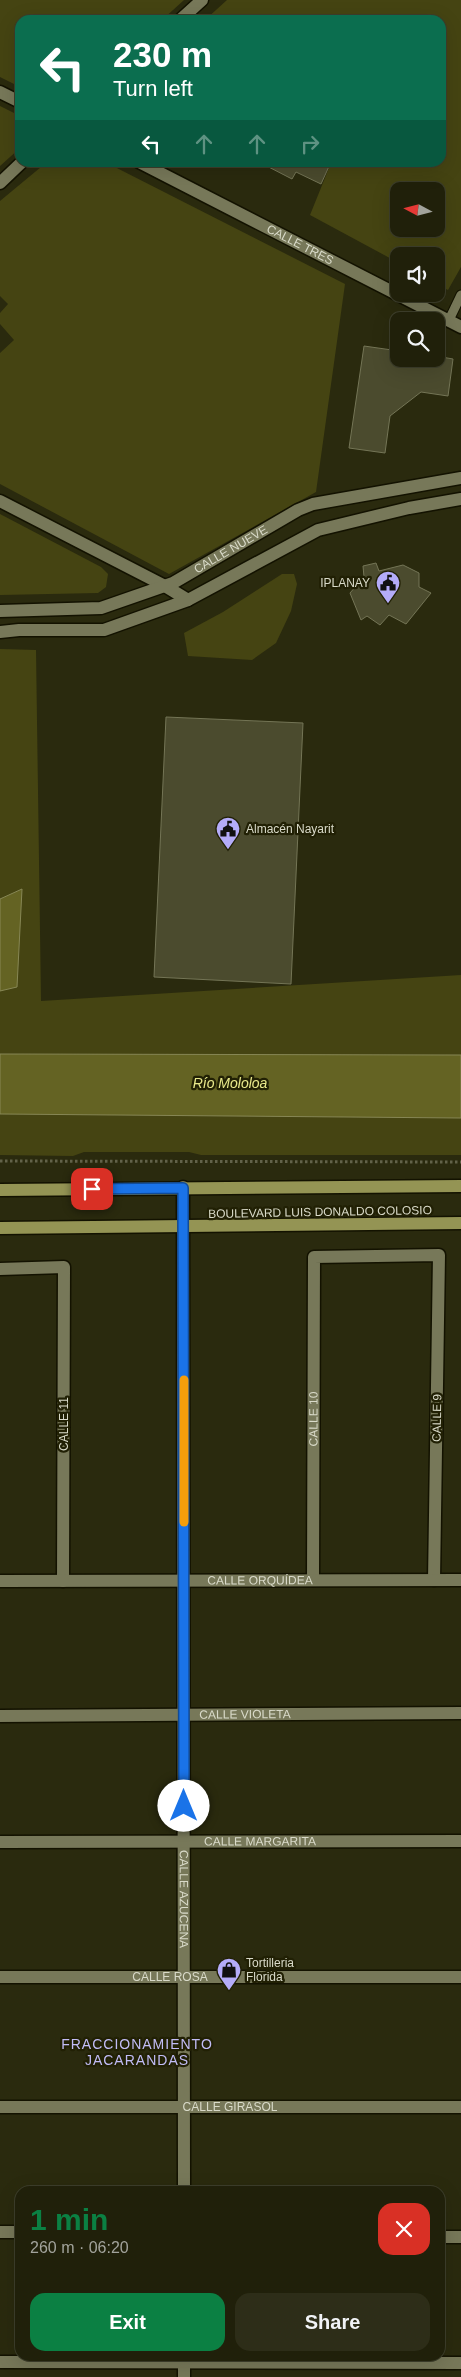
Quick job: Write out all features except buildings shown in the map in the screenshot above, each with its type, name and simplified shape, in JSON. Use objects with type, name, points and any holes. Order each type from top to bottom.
[{"type":"main road","name":"BOULEVARD LUIS DONALDO COLOSIO","points":[[0,1190],[461,1186]]},
{"type":"main road","name":"BOULEVARD LUIS DONALDO COLOSIO","points":[[0,1228],[183,1228],[461,1223]]},
{"type":"street","points":[[186,15],[202,0]]},
{"type":"street","points":[[0,92],[15,100]]},
{"type":"street","points":[[0,183],[17,167]]},
{"type":"street","name":"CALLE TRES","points":[[149,167],[461,327]]},
{"type":"street","name":"CALLE NUEVE","points":[[0,611],[101,608],[172,583],[298,510],[313,504],[461,478]]},
{"type":"street","name":"CALLE NUEVE","points":[[0,632],[104,630],[188,600],[318,530],[409,508],[461,499]]},
{"type":"street","points":[[0,501],[165,586],[188,600]]},
{"type":"street","name":"CALLE AZUCENA","points":[[183,1188],[184,2186]]},
{"type":"street","name":"CALLE 10","points":[[313,1580],[314,1257],[439,1255]]},
{"type":"street","name":"CALLE 9","points":[[434,1580],[439,1255]]},
{"type":"street","name":"CALLE 11","points":[[0,1269],[64,1267],[63,1581]]},
{"type":"street","name":"CALLE ORQUÍDEA","points":[[0,1581],[461,1580]]},
{"type":"street","name":"CALLE VIOLETA","points":[[0,1716],[461,1713]]},
{"type":"street","name":"CALLE MARGARITA","points":[[0,1842],[461,1841]]},
{"type":"street","name":"CALLE ROSA","points":[[0,1977],[461,1978]]},
{"type":"street","name":"CALLE GIRASOL","points":[[0,2107],[461,2107]]},
{"type":"street","points":[[0,2232],[15,2232]]},
{"type":"street","points":[[445,2236],[461,2237]]},
{"type":"street","points":[[0,2362],[61,2361]]},
{"type":"street","points":[[184,2361],[184,2377]]},
{"type":"street","points":[[322,2361],[461,2363]]},
{"type":"lane","points":[[448,320],[461,295]]},
{"type":"path","points":[[0,1161],[461,1162]]},
{"type":"shaded area","points":[[0,0],[184,0],[168,15],[15,15],[15,84],[0,77]]},
{"type":"shaded area","points":[[227,0],[461,0],[461,267],[448,290],[445,288],[445,247],[390,247],[390,258],[310,215],[329,167],[446,167],[446,15],[210,15]]},
{"type":"shaded area","points":[[0,106],[15,114],[15,152],[0,166]]},
{"type":"shaded area","points":[[41,167],[115,167],[345,284],[316,492],[169,574],[0,484],[0,353],[14,340],[0,324],[0,313],[8,304],[0,296],[0,201]]},
{"type":"shaded area","points":[[0,514],[101,567],[108,574],[106,587],[98,593],[0,595]]},
{"type":"shaded area","points":[[282,574],[294,574],[297,584],[291,611],[276,643],[252,660],[188,656],[184,633],[223,612]]},
{"type":"shaded area","points":[[0,649],[36,650],[41,1001],[461,975],[461,1055],[0,1054]]},
{"type":"shaded area","points":[[0,1114],[461,1118],[461,1155],[201,1155],[189,1152],[84,1152],[73,1156],[0,1155]]},
{"type":"water","points":[[22,889],[17,987],[0,991],[0,899]]},
{"type":"water","name":"Río Mololoa","points":[[0,1054],[461,1055],[461,1118],[0,1114]]},
{"type":"slow traffic","points":[[184,1380],[184,1522]]},
{"type":"place","name":"IPLANAY","points":[[388,604]]},
{"type":"place","name":"Almacén Nayarit","points":[[228,850]]},
{"type":"place","name":"Tortilleria Florida","points":[[229,1991]]},
{"type":"district","name":"FRACCIONAMIENTO JACARANDAS","points":[[137,2052]]},
{"type":"route","points":[[92,1189],[183,1188],[184,1806]]}]
